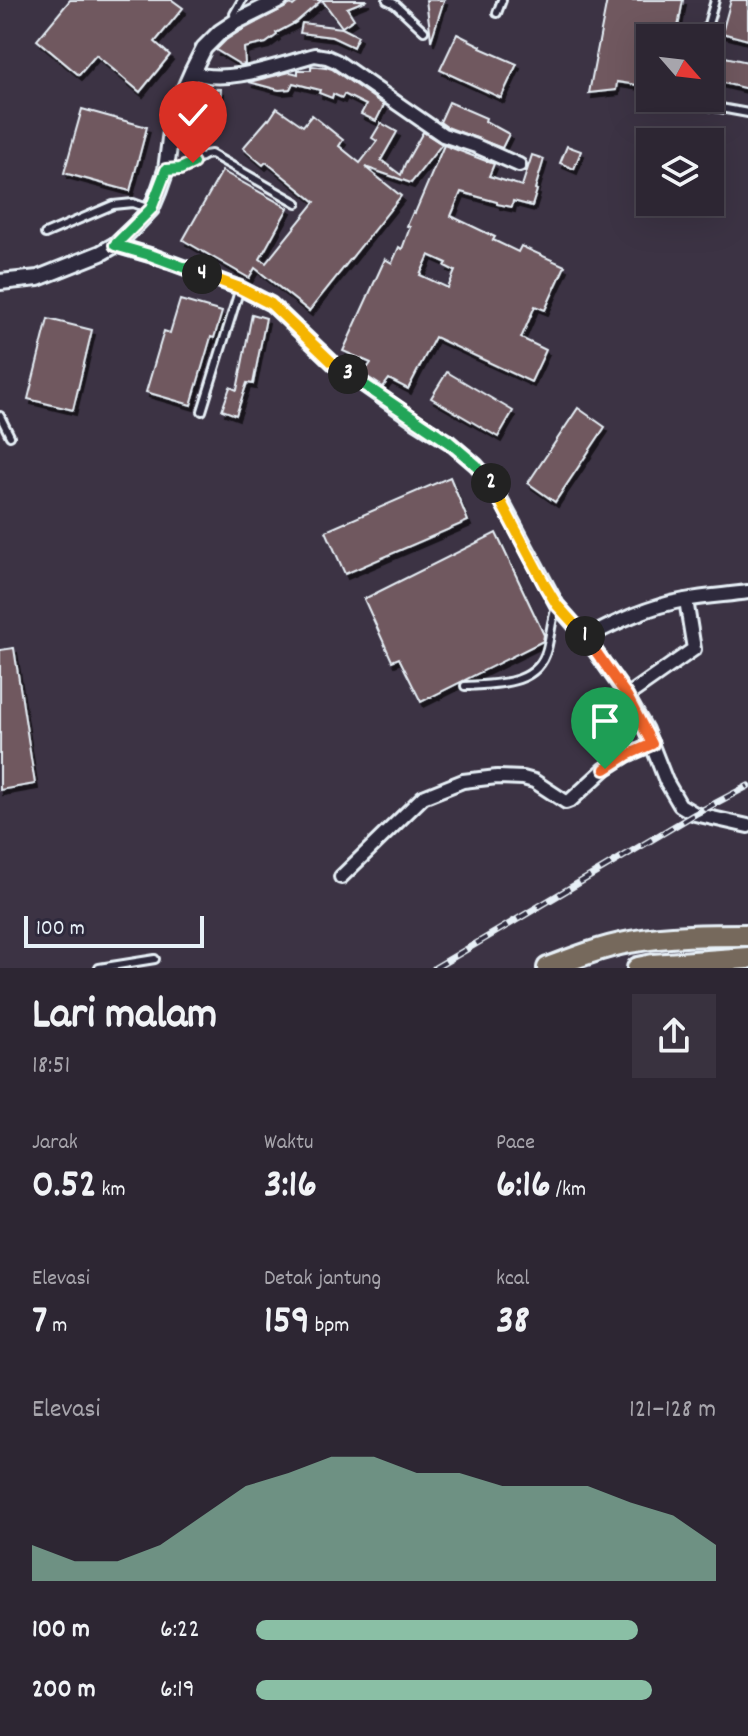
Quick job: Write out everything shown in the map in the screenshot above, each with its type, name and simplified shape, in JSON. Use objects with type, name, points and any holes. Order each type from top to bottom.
[{"type":"highway","points":[[548,968],[628,943],[695,935],[748,935]]},
{"type":"highway","points":[[638,968],[748,958]]},
{"type":"street","points":[[0,282],[38,278],[115,245],[151,209],[166,170],[173,115],[204,48],[235,22],[280,0]]},
{"type":"street","points":[[192,72],[201,76],[242,74],[315,55],[327,57],[443,135],[519,165]]},
{"type":"street","points":[[115,245],[240,288],[271,304],[334,364],[449,442],[476,465],[493,485],[557,605],[586,638],[627,696],[680,805],[695,814],[748,826]]},
{"type":"street","points":[[586,638],[627,617],[686,600],[748,592]]},
{"type":"street","points":[[627,696],[694,649],[686,600]]},
{"type":"street","points":[[341,877],[423,797],[463,781],[497,777],[534,781],[566,802],[605,769],[652,744]]},
{"type":"lane","points":[[235,22],[234,14],[242,0]]},
{"type":"lane","points":[[387,0],[424,31]]},
{"type":"lane","points":[[497,13],[502,0]]},
{"type":"lane","points":[[708,24],[715,0]]},
{"type":"lane","points":[[724,109],[748,113]]},
{"type":"lane","points":[[166,170],[180,169],[211,154],[297,203]]},
{"type":"lane","points":[[45,234],[113,205],[133,203],[151,209]]},
{"type":"lane","points":[[202,411],[240,288]]},
{"type":"lane","points":[[0,416],[10,436]]},
{"type":"lane","points":[[465,686],[515,682],[537,670],[547,652],[557,605]]},
{"type":"lane","points":[[99,968],[155,959]]},
{"type":"building","points":[[70,0],[172,0],[183,8],[155,42],[170,55],[140,92],[96,55],[79,75],[37,40]]},
{"type":"building","points":[[300,0],[322,0],[266,43],[244,48],[245,64],[241,65],[216,50],[240,31]]},
{"type":"building","points":[[322,0],[367,0],[347,8],[354,19],[342,27]]},
{"type":"building","points":[[426,0],[444,0],[431,41],[430,30]]},
{"type":"building","points":[[607,0],[683,0],[679,24],[636,24],[636,85],[617,82],[616,90],[589,93]]},
{"type":"building","points":[[731,0],[748,0],[748,40],[724,34]]},
{"type":"building","points":[[302,23],[342,28],[358,36],[353,47],[332,37],[300,33]]},
{"type":"building","points":[[457,34],[517,64],[501,98],[440,70]]},
{"type":"building","points":[[725,57],[748,62],[748,89],[724,83]]},
{"type":"building","points":[[311,66],[332,69],[384,105],[376,121],[361,114],[366,105],[344,94],[342,98],[333,94],[332,98],[319,93],[320,90],[293,83],[290,89],[279,90],[249,82],[290,72],[298,74],[298,70],[311,70]]},
{"type":"building","points":[[196,88],[221,89],[220,101],[195,100]]},
{"type":"building","points":[[449,102],[486,118],[485,121],[509,134],[502,148],[440,122]]},
{"type":"building","points":[[277,108],[303,126],[312,115],[343,140],[339,146],[360,163],[377,141],[372,138],[381,123],[397,132],[381,160],[401,175],[423,132],[442,144],[411,183],[365,167],[401,196],[309,311],[255,268],[249,278],[183,240],[222,171],[288,208],[260,259],[266,263],[315,202],[266,162],[263,165],[243,148]]},
{"type":"building","points":[[82,109],[147,127],[130,191],[64,173]]},
{"type":"building","points":[[444,145],[494,164],[489,176],[522,186],[532,155],[544,159],[532,206],[513,201],[512,207],[461,192],[451,216],[518,252],[521,246],[565,266],[545,310],[535,306],[521,338],[546,350],[531,382],[435,337],[408,389],[389,379],[383,387],[363,374],[371,363],[343,351],[385,259],[392,263],[399,247],[402,249],[410,227],[407,226]],"holes":[[[429,255],[447,263],[445,266],[455,271],[448,288],[420,275]]]},
{"type":"building","points":[[567,146],[581,151],[574,169],[560,163]]},
{"type":"building","points":[[180,300],[222,312],[214,338],[211,337],[191,405],[146,392],[164,331],[170,333]]},
{"type":"building","points":[[252,314],[266,318],[253,384],[247,383],[236,415],[222,410],[230,387],[237,390]]},
{"type":"building","points":[[48,319],[92,330],[73,410],[28,399]]},
{"type":"building","points":[[447,372],[513,411],[498,437],[431,398]]},
{"type":"building","points":[[578,408],[605,427],[555,502],[528,483]]},
{"type":"building","points":[[450,477],[468,521],[345,574],[326,531]]},
{"type":"building","points":[[496,533],[544,635],[543,641],[421,702],[399,658],[392,661],[364,599]]},
{"type":"building","points":[[14,648],[35,784],[0,790],[0,650]]},
{"type":"railway","points":[[435,968],[695,814],[748,786]]},
{"type":"route","points":[[193,163],[180,169],[166,170],[151,209],[115,245],[240,288],[271,304],[334,364],[449,442],[476,465],[493,485],[557,605],[586,638],[627,696],[652,744],[605,769]]}]
